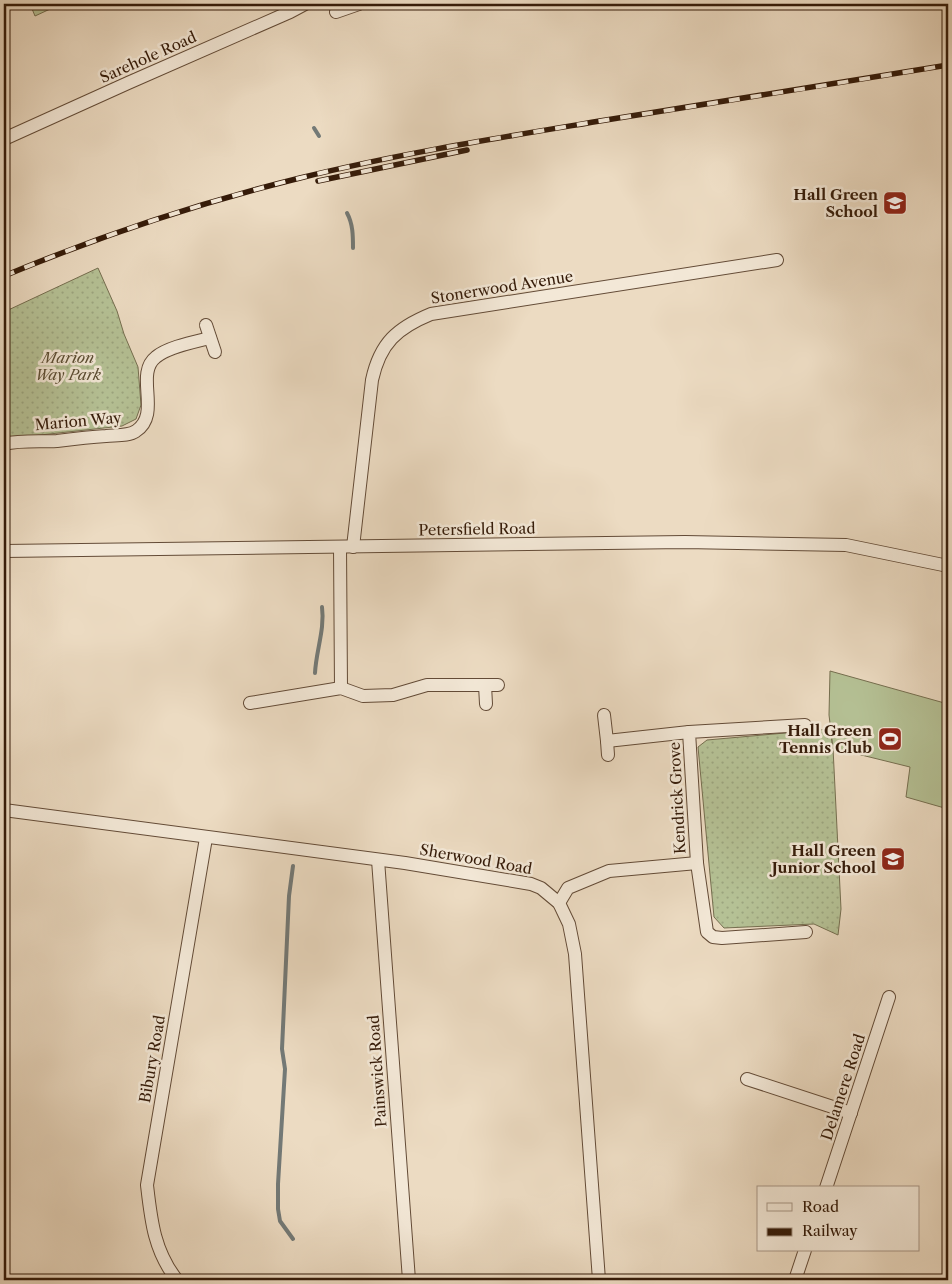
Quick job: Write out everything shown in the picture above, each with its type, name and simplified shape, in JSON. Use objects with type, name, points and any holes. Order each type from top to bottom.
[{"type":"street","name":"Sarehole Road","points":[[4,139],[305,4]]},
{"type":"street","points":[[336,12],[359,4]]},
{"type":"street","name":"Stonerwood Avenue","points":[[341,688],[346,547],[376,362],[388,343],[412,322],[431,314],[777,260]]},
{"type":"street","name":"Marion Way","points":[[4,444],[57,441],[132,433],[143,424],[147,417],[146,381],[153,359],[208,332],[215,352]]},
{"type":"street","name":"Petersfield Road","points":[[4,551],[685,542],[846,545],[948,566]]},
{"type":"street","points":[[250,703],[341,688],[363,696],[393,694],[426,685],[492,685],[486,704]]},
{"type":"street","points":[[604,715],[608,755]]},
{"type":"street","name":"Kendrick Grove","points":[[607,741],[689,732],[805,725]]},
{"type":"street","name":"Kendrick Grove","points":[[689,732],[702,936],[722,938],[806,932]]},
{"type":"street","name":"Sherwood Road","points":[[4,810],[378,860],[531,884],[541,888],[559,902],[569,924],[575,954],[599,1280]]},
{"type":"street","name":"Bibury Road","points":[[177,1280],[161,1254],[152,1230],[147,1185],[206,838]]},
{"type":"street","name":"Painswick Road","points":[[378,860],[409,1280]]},
{"type":"street","name":"Kendrick Grove","points":[[559,902],[568,888],[608,871],[697,864]]},
{"type":"street","name":"Delamere Road","points":[[827,1186],[890,997]]},
{"type":"street","points":[[747,1079],[852,1113]]},
{"type":"street","points":[[795,1280],[804,1252]]},
{"type":"green space","points":[[30,4],[61,4],[35,16]]},
{"type":"green space","name":"Marion Way Park","points":[[98,268],[117,311],[124,334],[138,367],[141,405],[136,419],[122,426],[4,439],[4,312]]},
{"type":"green space","name":"Hall Green Tennis Club","points":[[830,671],[948,704],[948,809],[906,797],[910,767],[833,748],[829,715]]},
{"type":"green space","points":[[830,729],[833,748],[841,909],[838,935],[814,924],[724,928],[714,917],[698,747],[707,740]]},
{"type":"waterway","points":[[314,128],[319,136]]},
{"type":"waterway","points":[[347,213],[352,226],[353,248]]},
{"type":"waterway","points":[[315,673],[323,615],[322,607]]},
{"type":"waterway","points":[[293,866],[289,896],[282,1049],[285,1069],[278,1184],[280,1221],[293,1239]]},
{"type":"railway","points":[[4,276],[77,247],[187,209],[338,169],[491,139],[948,65]]},
{"type":"railway","points":[[318,181],[467,150]]},
{"type":"place","name":"Hall Green School","points":[[895,203]]},
{"type":"place","name":"Hall Green Tennis Club","points":[[890,739]]},
{"type":"place","name":"Hall Green Junior School","points":[[893,859]]}]
